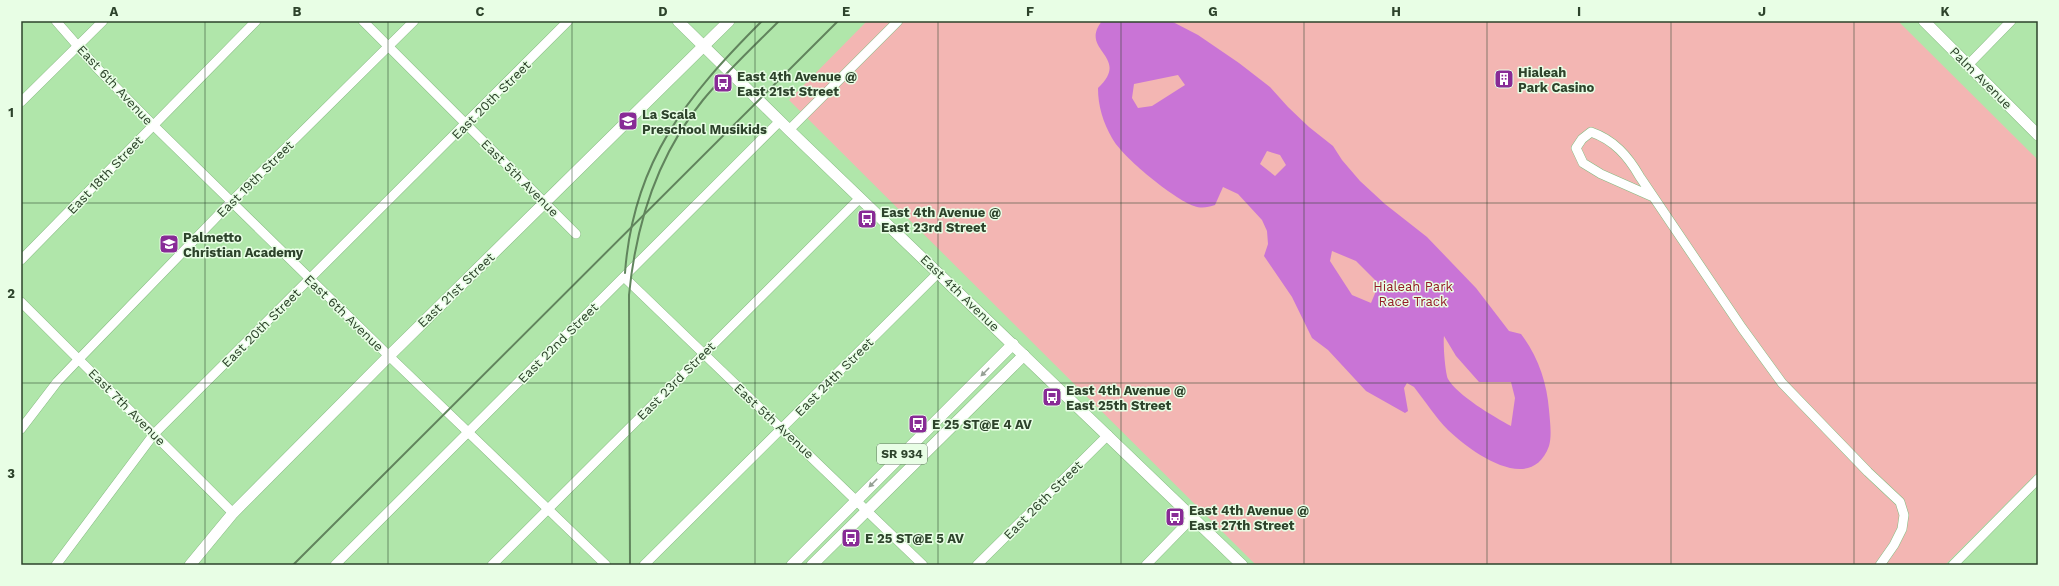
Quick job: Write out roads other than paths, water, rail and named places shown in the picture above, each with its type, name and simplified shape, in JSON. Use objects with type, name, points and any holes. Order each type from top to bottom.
[{"type":"main road","name":"East 4th Avenue","points":[[678,21],[789,130],[1242,565]]},
{"type":"main road","name":"East 21st Street","points":[[190,565],[233,513],[389,356],[545,204],[729,21]]},
{"type":"main road","name":"Palm Avenue","points":[[1924,21],[2038,135]]},
{"type":"main road","name":"SR 934","points":[[792,565],[1013,344]]},
{"type":"main road","name":"SR 934","points":[[812,565],[1024,355]]},
{"type":"street","name":"East 6th Avenue","points":[[56,21],[97,68],[153,125],[310,280],[606,565]]},
{"type":"street","points":[[21,102],[103,21]]},
{"type":"street","name":"East 18th Street","points":[[21,260],[256,21]]},
{"type":"street","name":"East 5th Avenue","points":[[362,21],[576,234]]},
{"type":"street","name":"East 19th Street","points":[[21,429],[57,382],[79,359],[232,202],[414,21]]},
{"type":"street","name":"East 20th Street","points":[[56,565],[154,434],[467,124],[568,21]]},
{"type":"street","points":[[789,130],[898,21]]},
{"type":"street","points":[[1968,65],[2011,21]]},
{"type":"street","name":"East 22nd Street","points":[[335,565],[469,433],[780,121]]},
{"type":"street","points":[[1653,197],[1601,174],[1583,163],[1576,148],[1582,139],[1591,132],[1600,135],[1614,144],[1629,158],[1653,197],[1742,328],[1782,383],[1868,472],[1900,502],[1904,514],[1902,529],[1894,545],[1880,565]]},
{"type":"street","name":"East 23rd Street","points":[[492,565],[860,198]]},
{"type":"street","name":"East 24th Street","points":[[644,565],[938,273]]},
{"type":"street","name":"East 5th Avenue","points":[[624,277],[868,510],[923,565]]},
{"type":"street","name":"East 7th Avenue","points":[[21,302],[233,513]]},
{"type":"street","name":"East 26th Street","points":[[977,565],[1108,435]]},
{"type":"street","points":[[1954,565],[2038,479]]},
{"type":"street","points":[[1146,565],[1193,517]]},
{"type":"railway","points":[[625,273],[630,233],[639,197],[652,165],[668,134],[687,105],[710,77],[762,21]]},
{"type":"railway","points":[[630,565],[629,295],[632,268],[643,216],[661,167],[687,122],[703,100],[721,80],[779,21]]},
{"type":"railway","points":[[293,565],[838,21]]},
{"type":"place","name":"Hialeah Park Casino","points":[[1504,79]]},
{"type":"place","name":"East 4th Avenue @ East 21st Street","points":[[723,83]]},
{"type":"place","name":"La Scala Preschool Musikids","points":[[628,121]]},
{"type":"place","name":"East 4th Avenue @ East 23rd Street","points":[[867,219]]},
{"type":"place","name":"Palmetto Christian Academy","points":[[169,244]]},
{"type":"place","name":"East 4th Avenue @ East 25th Street","points":[[1052,397]]},
{"type":"place","name":"E 25 ST@E 4 AV","points":[[918,424]]},
{"type":"place","name":"East 4th Avenue @ East 27th Street","points":[[1175,517]]},
{"type":"place","name":"E 25 ST@E 5 AV","points":[[851,538]]},
{"type":"park label","name":"Hialeah Park Race Track","points":[[1413,294]]}]
